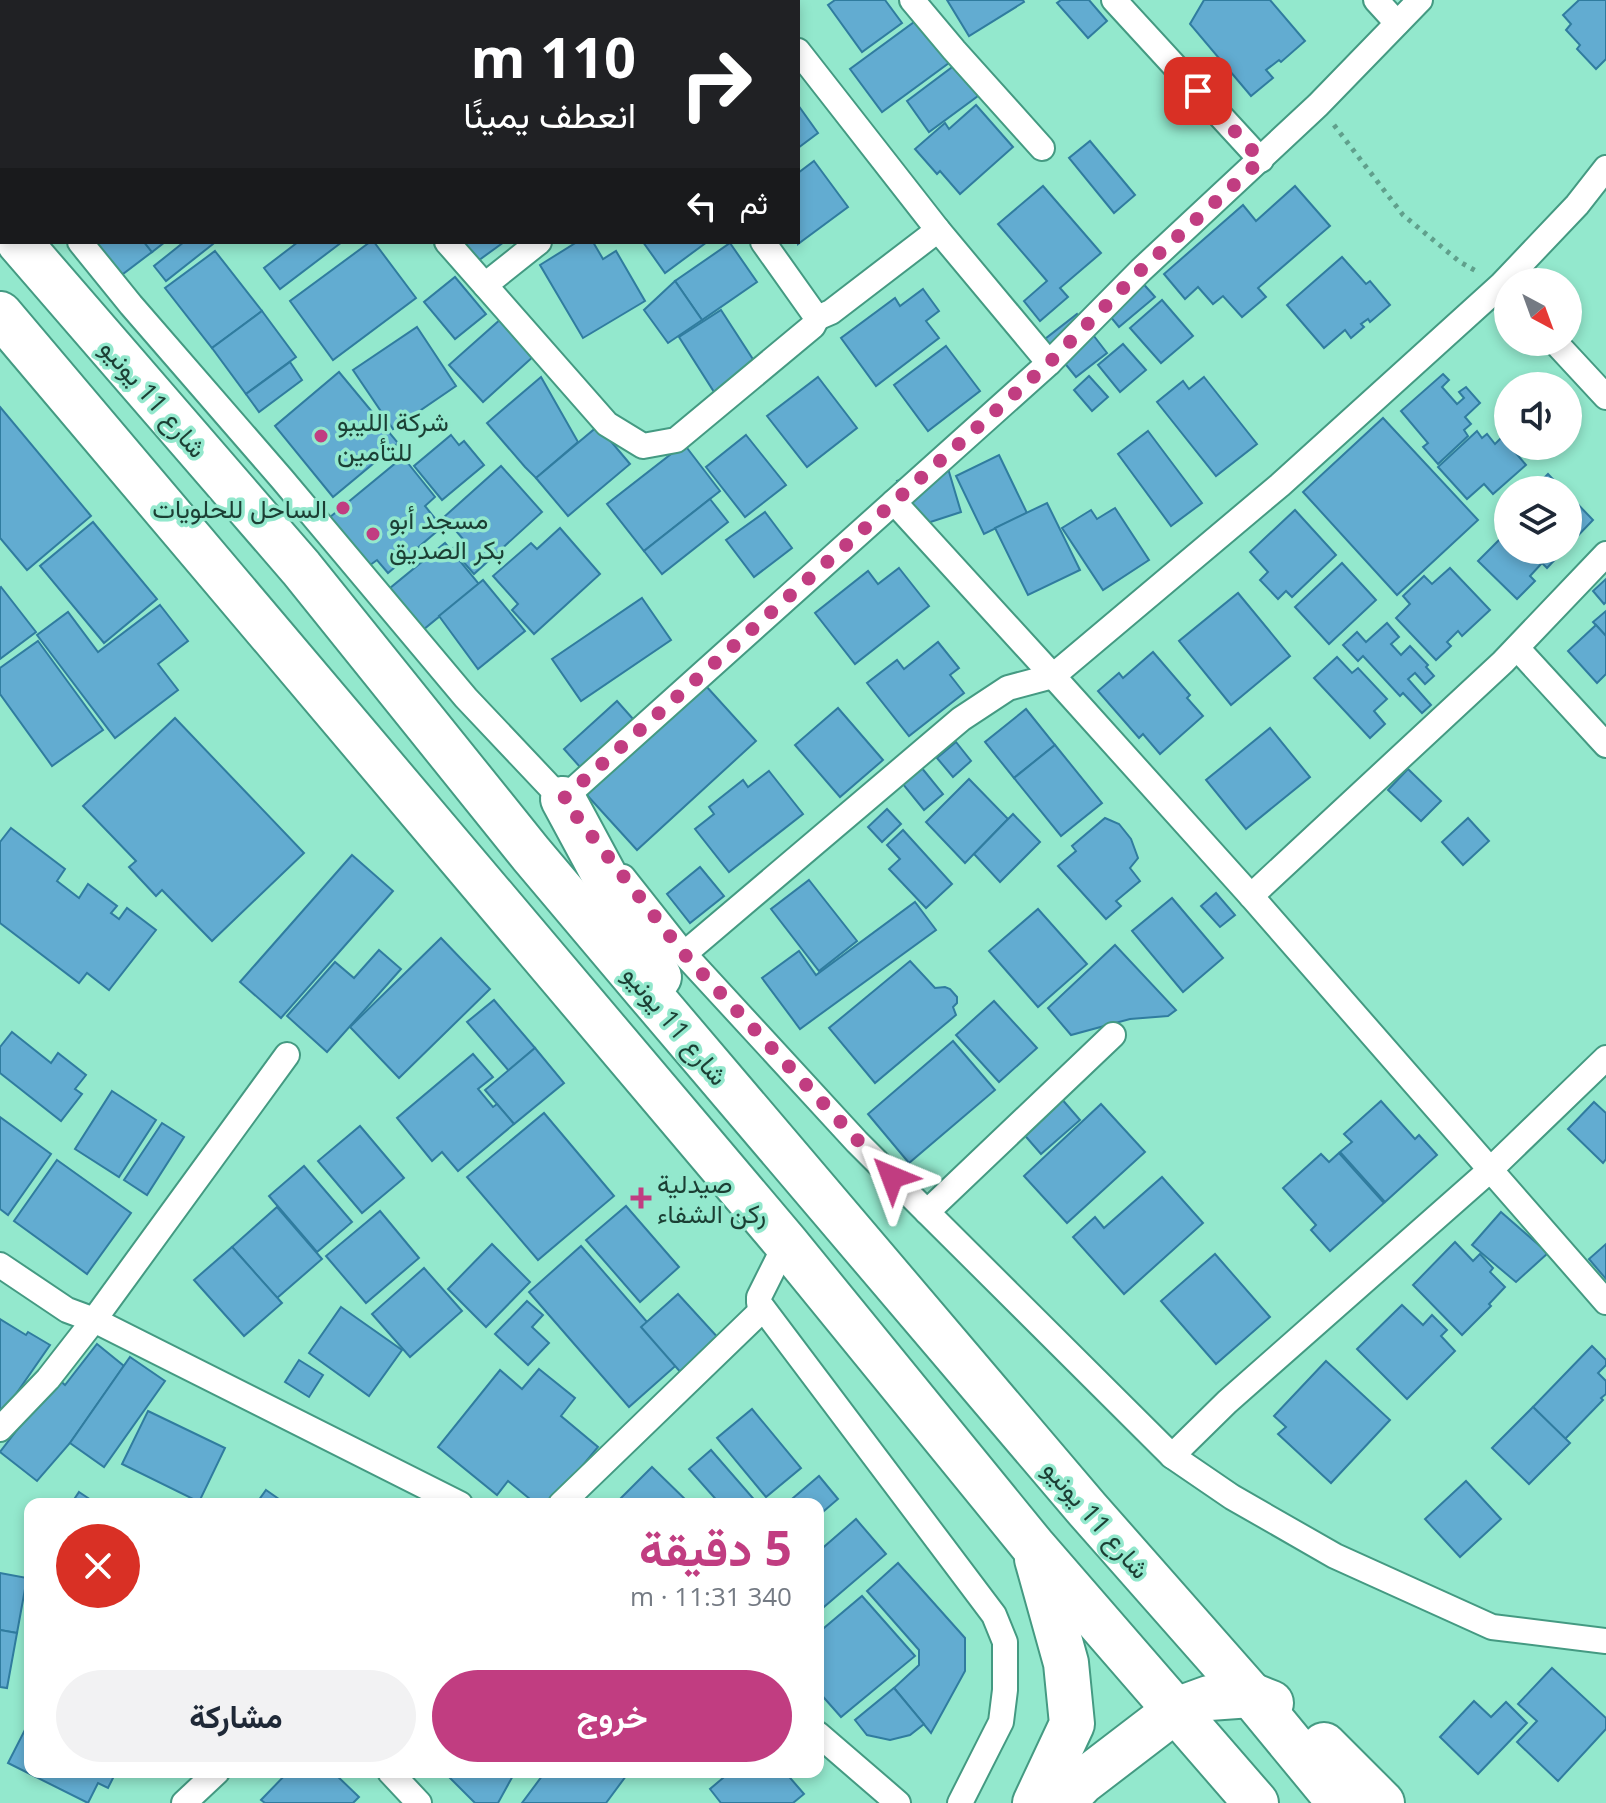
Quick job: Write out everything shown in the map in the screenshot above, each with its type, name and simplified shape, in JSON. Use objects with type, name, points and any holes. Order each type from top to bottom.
[{"type":"highway","name":"شارع 11 يونيو","points":[[21,244],[301,568],[531,854],[1340,1803]]},
{"type":"highway","points":[[0,314],[786,1243],[1033,1546],[1256,1803]]},
{"type":"highway","points":[[563,799],[700,1053]]},
{"type":"highway","points":[[1033,1546],[1066,1663],[1072,1724],[1035,1803]]},
{"type":"highway","points":[[1062,1803],[1082,1782],[1176,1710],[1209,1698],[1251,1695],[1292,1711],[1382,1803]]},
{"type":"street","points":[[912,0],[1042,148]]},
{"type":"street","points":[[1114,0],[1261,160]]},
{"type":"street","points":[[1376,0],[1397,23]]},
{"type":"street","points":[[563,799],[1049,363],[1141,270],[1318,105],[1420,0]]},
{"type":"street","points":[[800,54],[938,230],[1049,363]]},
{"type":"street","points":[[1522,268],[1606,168]]},
{"type":"street","points":[[449,244],[607,424],[643,446],[676,440],[802,337],[817,318],[831,312],[938,230]]},
{"type":"street","points":[[82,244],[466,698],[563,799],[684,954],[857,1142],[1172,1456],[1232,1497],[1335,1556],[1492,1627],[1606,1641]]},
{"type":"street","points":[[485,285],[536,244]]},
{"type":"street","points":[[764,244],[817,318]]},
{"type":"street","points":[[684,954],[961,719],[1008,688],[1053,676],[1280,485],[1494,298]]},
{"type":"street","points":[[1568,356],[1606,397]]},
{"type":"street","points":[[894,502],[1251,896],[1606,1302]]},
{"type":"street","points":[[1251,896],[1503,662],[1606,554]]},
{"type":"street","points":[[1517,648],[1606,745]]},
{"type":"street","points":[[927,1212],[1113,1035]]},
{"type":"street","points":[[0,1429],[48,1379],[94,1320],[287,1055]]},
{"type":"street","points":[[1172,1456],[1227,1402],[1490,1170],[1606,1058]]},
{"type":"street","points":[[786,1243],[759,1297],[759,1303],[994,1615],[1005,1642],[1001,1722],[960,1803]]},
{"type":"street","points":[[0,1265],[67,1310],[94,1320],[448,1498]]},
{"type":"street","points":[[567,1498],[763,1309]]},
{"type":"street","points":[[824,1739],[898,1803]]},
{"type":"street","points":[[184,1803],[211,1778]]},
{"type":"street","points":[[396,1778],[419,1803]]},
{"type":"path","points":[[1318,105],[1403,215],[1460,262],[1494,282]]},
{"type":"building","points":[[835,0],[885,0],[902,23],[862,52],[828,5]]},
{"type":"building","points":[[947,0],[1023,0],[1024,2],[969,36]]},
{"type":"building","points":[[1061,0],[1089,0],[1107,21],[1088,38],[1057,3]]},
{"type":"building","points":[[1204,0],[1270,0],[1305,41],[1281,62],[1279,60],[1266,70],[1273,78],[1251,96],[1190,24]]},
{"type":"building","points":[[1579,0],[1606,0],[1606,59],[1596,69],[1577,49],[1580,45],[1566,30],[1571,24],[1563,15]]},
{"type":"building","points":[[921,17],[953,60],[882,112],[850,69]]},
{"type":"building","points":[[959,62],[982,93],[929,132],[907,101]]},
{"type":"building","points":[[976,105],[1013,147],[960,194],[915,149],[945,123],[949,129]]},
{"type":"building","points":[[800,108],[818,133],[800,146]]},
{"type":"building","points":[[1090,141],[1135,195],[1114,213],[1069,158]]},
{"type":"building","points":[[814,161],[848,207],[800,243],[800,172]]},
{"type":"building","points":[[1043,186],[1101,253],[1060,288],[1068,297],[1040,321],[1024,301],[1047,281],[998,224]]},
{"type":"building","points":[[1295,186],[1330,226],[1258,288],[1266,297],[1242,317],[1223,296],[1213,304],[1198,287],[1185,299],[1164,274],[1243,205],[1256,221]]},
{"type":"building","points":[[88,244],[146,244],[152,252],[115,280]]},
{"type":"building","points":[[146,244],[162,244],[152,252]]},
{"type":"building","points":[[182,244],[213,244],[166,281],[154,266]]},
{"type":"building","points":[[295,244],[339,244],[280,289],[264,268]]},
{"type":"building","points":[[367,244],[376,244],[416,298],[333,360],[290,301]]},
{"type":"building","points":[[461,244],[501,244],[475,263]]},
{"type":"building","points":[[574,244],[594,244],[603,259],[616,251],[645,301],[583,338],[540,265]]},
{"type":"building","points":[[644,244],[704,244],[665,273]]},
{"type":"building","points":[[731,244],[757,282],[702,320],[675,281]]},
{"type":"building","points":[[215,251],[262,311],[212,348],[165,288]]},
{"type":"building","points":[[1342,257],[1366,284],[1370,281],[1390,305],[1370,322],[1368,319],[1361,324],[1364,327],[1351,338],[1345,330],[1324,348],[1287,305]]},
{"type":"building","points":[[455,277],[486,314],[455,339],[424,302]]},
{"type":"building","points":[[1140,280],[1155,297],[1119,327],[1104,309]]},
{"type":"building","points":[[675,281],[702,320],[668,343],[644,310]]},
{"type":"building","points":[[923,289],[939,311],[926,321],[939,338],[876,386],[841,338],[895,298],[900,306]]},
{"type":"building","points":[[1162,300],[1193,336],[1161,363],[1130,328]]},
{"type":"building","points":[[721,310],[758,367],[716,395],[679,337]]},
{"type":"building","points":[[262,311],[296,357],[246,394],[212,348]]},
{"type":"building","points":[[1077,314],[1107,353],[1076,377],[1045,339]]},
{"type":"building","points":[[502,318],[535,355],[483,402],[449,365]]},
{"type":"building","points":[[417,327],[456,386],[393,429],[353,370]]},
{"type":"building","points":[[1123,344],[1146,370],[1120,392],[1098,365]]},
{"type":"building","points":[[946,346],[980,391],[928,431],[894,385]]},
{"type":"building","points":[[290,362],[302,380],[259,412],[246,394]]},
{"type":"building","points":[[339,372],[398,443],[333,497],[275,426]]},
{"type":"building","points":[[1443,374],[1449,380],[1442,387],[1457,404],[1464,398],[1459,392],[1466,387],[1480,403],[1465,417],[1471,424],[1464,430],[1468,436],[1438,464],[1423,447],[1428,443],[1401,411]]},
{"type":"building","points":[[1089,376],[1108,397],[1092,411],[1074,390]]},
{"type":"building","points":[[541,377],[578,442],[536,478],[487,423]]},
{"type":"building","points":[[818,377],[857,428],[807,467],[767,416]]},
{"type":"building","points":[[1204,377],[1257,444],[1216,476],[1157,402],[1183,381],[1189,389]]},
{"type":"building","points":[[0,407],[91,516],[27,570],[0,538]]},
{"type":"building","points":[[1383,418],[1478,520],[1397,595],[1303,492]]},
{"type":"building","points":[[598,426],[630,464],[568,516],[536,478]]},
{"type":"building","points":[[1148,431],[1202,503],[1171,526],[1118,454]]},
{"type":"building","points":[[1477,431],[1482,438],[1487,434],[1494,443],[1494,460],[1522,460],[1526,465],[1513,476],[1494,476],[1493,494],[1484,484],[1467,499],[1438,467]]},
{"type":"building","points":[[451,435],[459,445],[464,441],[484,465],[442,500],[414,466]]},
{"type":"building","points":[[746,435],[786,485],[745,517],[706,467]]},
{"type":"building","points":[[684,444],[720,491],[644,551],[607,504]]},
{"type":"building","points":[[999,455],[1027,513],[984,534],[956,476]]},
{"type":"building","points":[[403,457],[435,497],[425,506],[442,527],[388,573],[377,560],[366,568],[324,522]]},
{"type":"building","points":[[947,465],[961,512],[912,528],[897,481]]},
{"type":"building","points":[[501,466],[542,512],[474,574],[452,549],[463,539],[444,517]]},
{"type":"building","points":[[710,499],[728,522],[662,574],[644,551]]},
{"type":"building","points":[[1047,503],[1080,570],[1028,595],[995,528]]},
{"type":"building","points":[[1115,508],[1149,560],[1103,590],[1062,528],[1091,510],[1097,519]]},
{"type":"building","points":[[1582,509],[1593,520],[1582,531]]},
{"type":"building","points":[[1295,510],[1336,555],[1292,597],[1286,591],[1278,599],[1260,580],[1268,572],[1250,552]]},
{"type":"building","points":[[765,512],[792,548],[754,577],[726,540]]},
{"type":"building","points":[[93,522],[157,599],[104,643],[40,566]]},
{"type":"building","points":[[560,528],[600,574],[534,634],[512,610],[518,604],[493,576],[531,543],[537,549]]},
{"type":"building","points":[[445,543],[479,584],[418,634],[384,593]]},
{"type":"building","points":[[1494,545],[1494,564],[1541,564],[1530,576],[1535,581],[1517,599],[1478,561]]},
{"type":"building","points":[[1342,563],[1376,600],[1329,644],[1295,607]]},
{"type":"building","points":[[899,568],[929,606],[855,664],[815,613],[868,571],[878,584]]},
{"type":"building","points":[[1450,568],[1490,610],[1462,636],[1458,631],[1447,642],[1451,646],[1436,660],[1396,618],[1410,604],[1403,596],[1424,576],[1432,584]]},
{"type":"building","points":[[1606,579],[1606,602],[1604,604],[1593,591]]},
{"type":"building","points":[[483,580],[525,631],[478,669],[439,616]]},
{"type":"building","points":[[0,588],[36,632],[0,659]]},
{"type":"building","points":[[1238,593],[1290,656],[1231,705],[1179,641]]},
{"type":"building","points":[[642,598],[671,640],[581,701],[552,659]]},
{"type":"building","points":[[160,605],[188,641],[158,664],[178,690],[115,738],[37,635],[68,612],[98,652]]},
{"type":"building","points":[[1606,611],[1606,636],[1593,622]]},
{"type":"building","points":[[1387,623],[1399,637],[1391,644],[1401,655],[1410,646],[1434,676],[1425,684],[1415,673],[1408,679],[1431,705],[1422,713],[1403,693],[1400,696],[1363,656],[1358,661],[1343,645],[1357,632],[1366,642]]},
{"type":"building","points":[[1596,625],[1606,636],[1606,674],[1597,683],[1568,651]]},
{"type":"building","points":[[38,641],[103,730],[52,766],[0,694],[0,668]]},
{"type":"building","points":[[938,642],[959,668],[950,675],[964,693],[909,736],[867,683],[897,660],[904,669]]},
{"type":"building","points":[[1153,652],[1190,695],[1187,698],[1203,716],[1160,754],[1143,734],[1139,738],[1098,691],[1119,673],[1123,678]]},
{"type":"building","points":[[1337,657],[1352,673],[1358,668],[1387,699],[1374,711],[1385,724],[1370,738],[1314,678]]},
{"type":"building","points":[[706,686],[756,741],[637,850],[586,794]]},
{"type":"building","points":[[617,701],[649,737],[596,785],[564,749]]},
{"type":"building","points":[[838,708],[883,760],[840,797],[795,745]]},
{"type":"building","points":[[1026,709],[1055,745],[1014,778],[985,742]]},
{"type":"building","points":[[175,718],[304,853],[212,941],[162,890],[156,896],[129,867],[136,861],[83,806]]},
{"type":"building","points":[[1270,728],[1310,777],[1246,829],[1206,780]]},
{"type":"building","points":[[956,742],[971,761],[953,777],[937,758]]},
{"type":"building","points":[[1055,745],[1102,803],[1061,836],[1014,778]]},
{"type":"building","points":[[921,767],[943,794],[924,810],[902,783]]},
{"type":"building","points":[[1408,769],[1441,801],[1421,821],[1388,790]]},
{"type":"building","points":[[769,771],[803,814],[729,872],[695,829],[714,814],[709,807],[743,780],[748,787]]},
{"type":"building","points":[[969,779],[1008,819],[965,863],[926,822]]},
{"type":"building","points":[[887,809],[901,824],[882,842],[868,827]]},
{"type":"building","points":[[1013,814],[1040,842],[1000,882],[974,854]]},
{"type":"building","points":[[1105,818],[1119,824],[1131,839],[1138,858],[1130,868],[1140,881],[1116,901],[1121,906],[1106,919],[1058,866],[1076,851],[1072,846]]},
{"type":"building","points":[[1468,818],[1489,841],[1463,865],[1442,842]]},
{"type":"building","points":[[11,828],[65,869],[57,881],[79,898],[88,884],[117,906],[111,913],[119,919],[127,908],[156,930],[109,990],[87,973],[79,983],[0,923],[0,842]]},
{"type":"building","points":[[903,830],[952,884],[926,908],[889,869],[900,859],[887,845]]},
{"type":"building","points":[[352,855],[393,891],[281,1018],[240,982]]},
{"type":"building","points":[[700,867],[724,896],[690,923],[667,894]]},
{"type":"building","points":[[809,880],[857,941],[819,971],[771,909]]},
{"type":"building","points":[[1216,893],[1235,915],[1220,927],[1201,906]]},
{"type":"building","points":[[1172,898],[1223,958],[1183,992],[1132,931]]},
{"type":"building","points":[[915,902],[936,930],[800,1029],[762,978],[799,951],[816,975]]},
{"type":"building","points":[[1038,909],[1087,964],[1038,1007],[989,951]]},
{"type":"building","points":[[441,938],[490,989],[399,1078],[350,1027]]},
{"type":"building","points":[[1115,945],[1176,1010],[1168,1016],[1130,1019],[1071,1035],[1048,1008]]},
{"type":"building","points":[[379,950],[401,969],[327,1052],[287,1016],[335,962],[354,978]]},
{"type":"building","points":[[910,961],[935,988],[950,989],[957,997],[953,1007],[956,1015],[875,1083],[829,1028]]},
{"type":"building","points":[[494,1000],[535,1048],[509,1071],[467,1022]]},
{"type":"building","points":[[994,1001],[1037,1048],[999,1082],[956,1035]]},
{"type":"building","points":[[12,1032],[51,1063],[58,1053],[86,1075],[75,1089],[82,1094],[61,1121],[0,1073],[0,1047]]},
{"type":"building","points":[[953,1041],[995,1090],[909,1163],[868,1114]]},
{"type":"building","points":[[535,1048],[564,1083],[514,1124],[485,1090]]},
{"type":"building","points":[[473,1054],[493,1077],[478,1089],[493,1107],[497,1104],[514,1124],[458,1171],[442,1152],[432,1161],[397,1118]]},
{"type":"building","points":[[112,1091],[156,1120],[119,1177],[75,1149]]},
{"type":"building","points":[[1060,1097],[1080,1120],[1041,1154],[1021,1131]]},
{"type":"building","points":[[1381,1101],[1415,1139],[1419,1135],[1437,1155],[1385,1202],[1340,1152],[1352,1142],[1344,1134]]},
{"type":"building","points":[[1594,1102],[1606,1113],[1606,1159],[1603,1163],[1568,1129]]},
{"type":"building","points":[[1101,1104],[1145,1152],[1067,1223],[1024,1176]]},
{"type":"building","points":[[544,1113],[614,1196],[538,1260],[467,1177]]},
{"type":"building","points":[[0,1117],[51,1154],[8,1215],[0,1209]]},
{"type":"building","points":[[162,1123],[184,1137],[147,1195],[124,1180]]},
{"type":"building","points":[[360,1126],[404,1178],[362,1213],[318,1161]]},
{"type":"building","points":[[1339,1153],[1384,1203],[1330,1251],[1311,1230],[1316,1225],[1283,1188],[1321,1154],[1329,1162]]},
{"type":"building","points":[[57,1160],[131,1213],[87,1274],[14,1221]]},
{"type":"building","points":[[304,1166],[352,1222],[317,1252],[269,1196]]},
{"type":"building","points":[[1162,1177],[1203,1223],[1124,1294],[1073,1237],[1095,1217],[1104,1228]]},
{"type":"building","points":[[626,1206],[679,1267],[640,1302],[586,1240]]},
{"type":"building","points":[[277,1207],[322,1259],[277,1298],[232,1247]]},
{"type":"building","points":[[380,1211],[419,1258],[366,1303],[326,1256]]},
{"type":"building","points":[[1501,1212],[1548,1253],[1516,1282],[1472,1245]]},
{"type":"building","points":[[1455,1242],[1473,1261],[1480,1254],[1493,1268],[1490,1272],[1505,1287],[1462,1335],[1413,1285]]},
{"type":"building","points":[[492,1244],[530,1282],[486,1327],[448,1289]]},
{"type":"building","points":[[1606,1244],[1606,1279],[1589,1259]]},
{"type":"building","points":[[581,1246],[681,1361],[629,1407],[529,1292]]},
{"type":"building","points":[[232,1247],[282,1303],[244,1336],[194,1280]]},
{"type":"building","points":[[1215,1254],[1270,1317],[1216,1364],[1161,1301]]},
{"type":"building","points":[[424,1268],[462,1311],[410,1357],[372,1314]]},
{"type":"building","points":[[678,1294],[721,1341],[683,1375],[641,1327]]},
{"type":"building","points":[[527,1301],[543,1315],[532,1327],[549,1343],[528,1365],[495,1334]]},
{"type":"building","points":[[1402,1305],[1423,1325],[1432,1315],[1447,1330],[1441,1336],[1455,1351],[1407,1399],[1357,1349]]},
{"type":"building","points":[[341,1307],[402,1350],[369,1396],[309,1353]]},
{"type":"building","points":[[0,1319],[50,1345],[0,1417]]},
{"type":"building","points":[[97,1344],[124,1366],[70,1443],[37,1481],[0,1452],[57,1378],[65,1385]]},
{"type":"building","points":[[1592,1346],[1606,1360],[1606,1365],[1598,1373],[1606,1381],[1606,1394],[1565,1439],[1533,1407]]},
{"type":"building","points":[[130,1357],[165,1381],[104,1467],[70,1443]]},
{"type":"building","points":[[299,1360],[323,1375],[309,1397],[285,1382]]},
{"type":"building","points":[[1326,1361],[1390,1420],[1331,1483],[1278,1434],[1286,1427],[1274,1416]]},
{"type":"building","points":[[539,1369],[575,1398],[561,1416],[598,1447],[556,1498],[529,1498],[508,1481],[497,1495],[438,1447],[500,1370],[522,1389]]},
{"type":"building","points":[[1533,1407],[1570,1443],[1529,1484],[1492,1448]]},
{"type":"building","points":[[752,1409],[801,1468],[766,1497],[717,1438]]},
{"type":"building","points":[[148,1411],[225,1448],[201,1498],[191,1498],[122,1464]]},
{"type":"building","points":[[711,1450],[753,1498],[715,1498],[689,1469]]},
{"type":"building","points":[[652,1467],[684,1498],[621,1498]]},
{"type":"building","points":[[819,1476],[838,1499],[824,1511],[824,1498],[793,1498]]},
{"type":"building","points":[[1466,1481],[1501,1519],[1460,1557],[1425,1519]]},
{"type":"building","points":[[266,1490],[277,1498],[260,1498]]},
{"type":"building","points":[[856,1519],[886,1554],[824,1607],[824,1547]]},
{"type":"building","points":[[898,1563],[965,1638],[965,1671],[931,1733],[894,1688],[919,1665],[919,1650],[867,1591]]},
{"type":"building","points":[[0,1573],[24,1577],[17,1633],[0,1630]]},
{"type":"building","points":[[862,1596],[915,1656],[841,1717],[824,1698],[824,1628]]},
{"type":"building","points":[[0,1630],[17,1633],[7,1688],[0,1687]]},
{"type":"building","points":[[1552,1668],[1606,1718],[1606,1729],[1558,1781],[1517,1742],[1537,1721],[1518,1704]]},
{"type":"building","points":[[894,1688],[924,1724],[910,1735],[890,1740],[867,1735],[855,1720]]},
{"type":"building","points":[[1474,1701],[1491,1717],[1506,1702],[1527,1723],[1478,1774],[1440,1737]]},
{"type":"building","points":[[24,1732],[24,1771],[8,1763]]},
{"type":"building","points":[[38,1778],[113,1778],[108,1788],[98,1783],[88,1803]]},
{"type":"building","points":[[282,1778],[339,1778],[359,1797],[353,1803],[265,1803],[261,1800]]},
{"type":"building","points":[[450,1778],[512,1778],[498,1803],[475,1803]]},
{"type":"building","points":[[541,1778],[625,1778],[606,1803],[522,1803]]},
{"type":"building","points":[[723,1778],[790,1778],[804,1794],[793,1803],[721,1803],[710,1789]]},
{"type":"place","name":"شركة الليبو للتأمين","points":[[321,436]]},
{"type":"place","name":"الساحل للحلويات","points":[[343,508]]},
{"type":"place","name":"مسجد أبو بكر الصديق","points":[[373,534]]},
{"type":"place","name":"صيدلية ركن الشفاء","points":[[641,1198]]},
{"type":"route","points":[[892,1177],[684,954],[563,799],[1049,363],[1141,270],[1261,160],[1198,91]]}]
